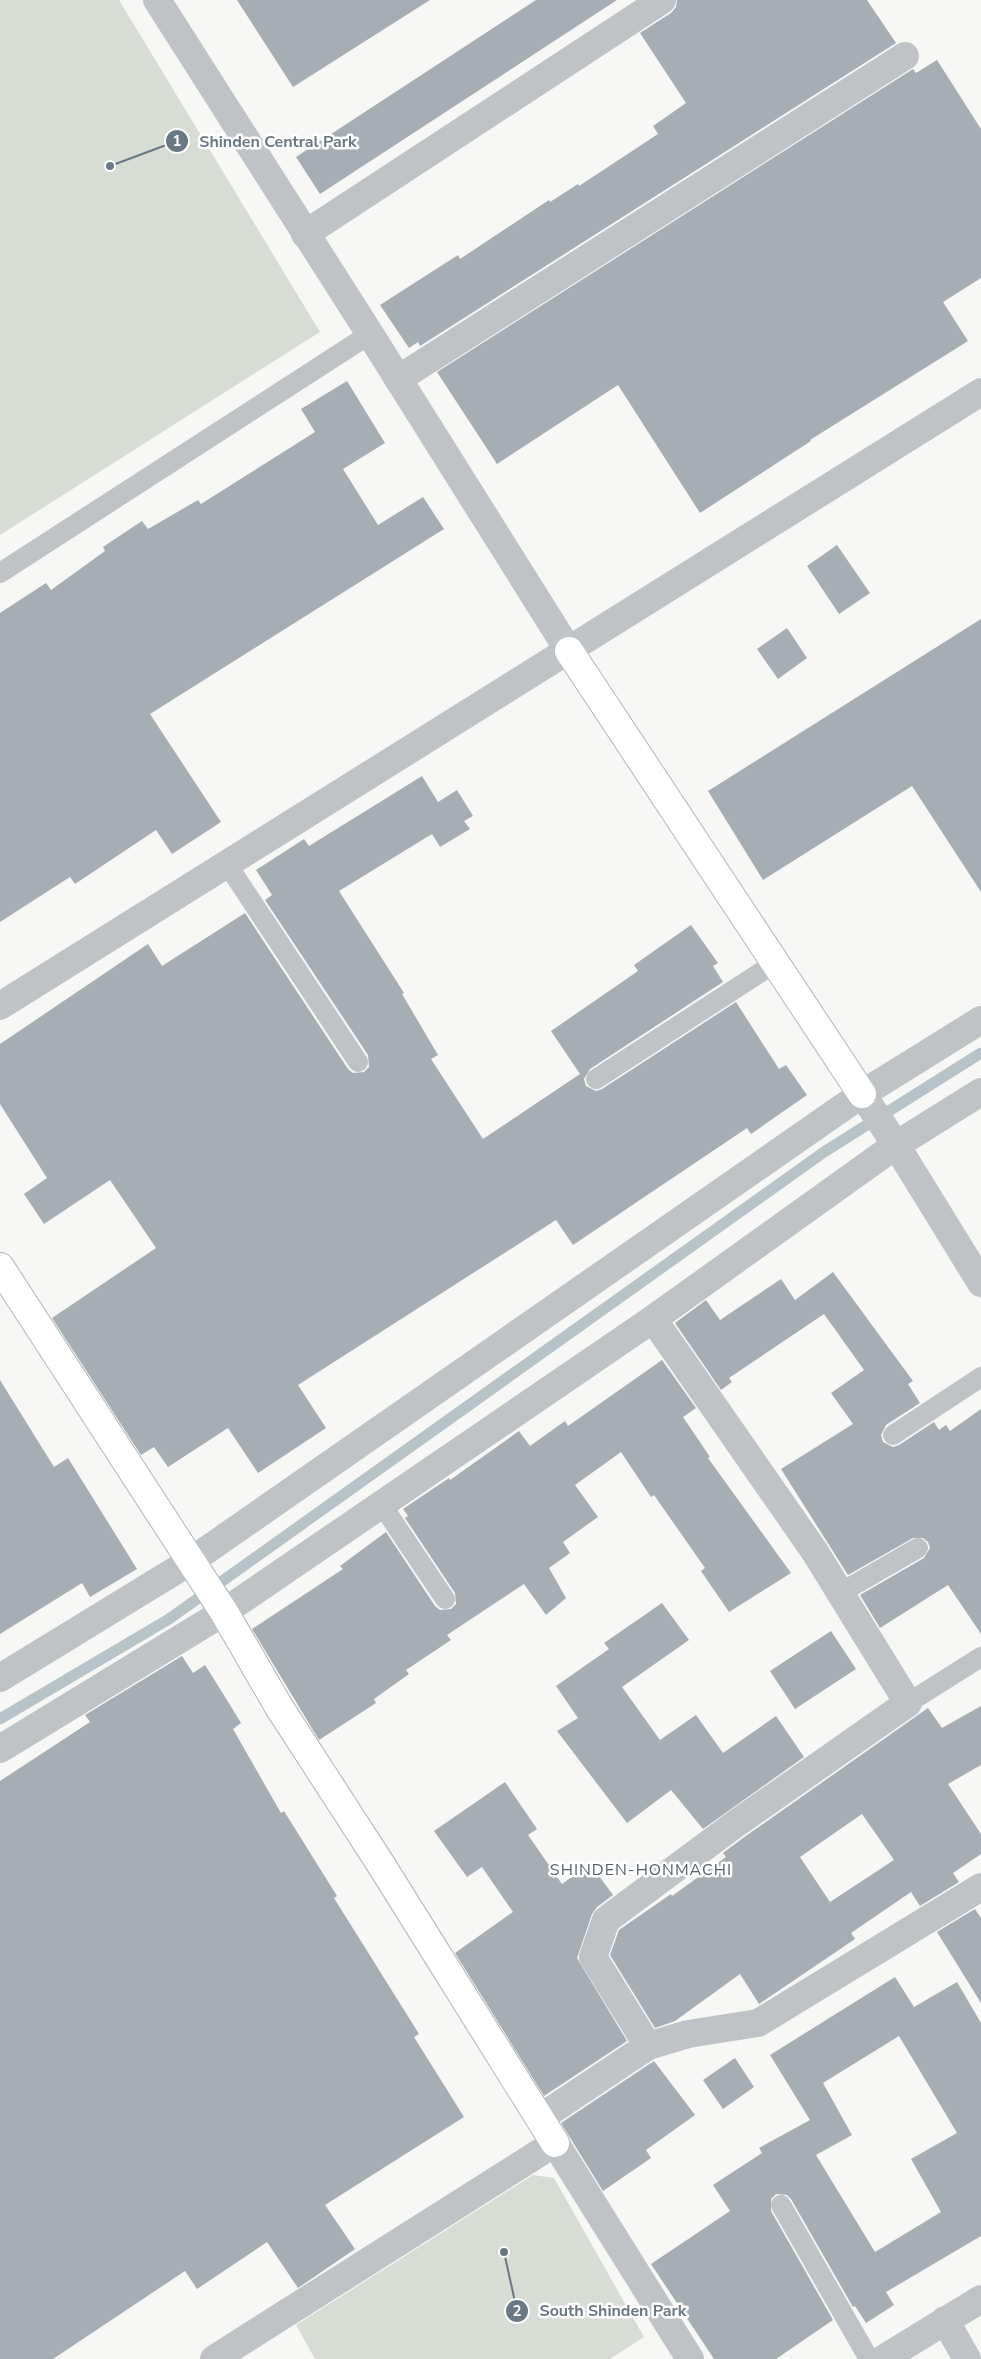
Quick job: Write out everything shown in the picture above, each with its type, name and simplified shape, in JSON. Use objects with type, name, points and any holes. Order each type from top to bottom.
[{"type":"street","points":[[157,0],[569,651],[891,1136],[981,1283]]},
{"type":"street","points":[[305,234],[662,0]]},
{"type":"street","points":[[398,379],[905,56]]},
{"type":"street","points":[[0,1006],[981,392]]},
{"type":"street","points":[[0,1678],[194,1565],[981,1020]]},
{"type":"street","points":[[0,1749],[223,1611],[382,1505],[653,1319],[891,1136],[981,1092]]},
{"type":"street","points":[[0,1267],[194,1565],[279,1707],[380,1863],[690,2359]]},
{"type":"street","points":[[648,2046],[593,1957],[606,1920],[734,1825],[908,1703],[815,1552],[653,1319]]},
{"type":"street","points":[[540,2118],[648,2046],[688,2034],[758,2023],[981,1886]]},
{"type":"street","points":[[214,2359],[555,2143]]},
{"type":"street","points":[[883,2359],[981,2299]]},
{"type":"street","points":[[945,2320],[967,2359]]},
{"type":"lane","points":[[0,572],[370,334]]},
{"type":"lane","points":[[227,864],[358,1062]]},
{"type":"lane","points":[[596,1079],[775,962]]},
{"type":"lane","points":[[893,1436],[981,1377]]},
{"type":"lane","points":[[382,1505],[445,1599]]},
{"type":"lane","points":[[840,1593],[918,1548]]},
{"type":"lane","points":[[908,1703],[981,1657]]},
{"type":"lane","points":[[781,2205],[869,2359]]},
{"type":"shaded area","points":[[0,0],[119,0],[320,332],[0,535]]},
{"type":"shaded area","points":[[533,2175],[554,2178],[644,2337],[610,2359],[315,2359],[296,2325]]},
{"type":"building","points":[[237,0],[430,0],[293,87]]},
{"type":"building","points":[[536,0],[617,0],[320,194],[296,157]]},
{"type":"building","points":[[677,0],[867,0],[896,43],[420,346],[418,342],[409,348],[380,305],[458,255],[460,259],[549,200],[550,202],[578,184],[579,186],[658,134],[653,126],[686,103],[640,33],[671,13],[676,7]]},
{"type":"building","points":[[937,60],[981,129],[981,278],[943,302],[968,341],[810,440],[700,513],[618,385],[497,464],[437,372],[913,69],[916,73]]},
{"type":"building","points":[[347,381],[385,443],[343,469],[378,525],[423,497],[444,529],[150,714],[221,822],[172,854],[156,830],[75,884],[70,877],[0,922],[0,613],[46,583],[51,590],[105,551],[103,547],[142,521],[148,529],[198,500],[201,504],[315,432],[301,409]]},
{"type":"building","points":[[837,545],[870,593],[839,614],[807,566]]},
{"type":"building","points":[[981,619],[981,892],[912,786],[763,880],[708,791]]},
{"type":"building","points":[[787,628],[807,658],[778,679],[757,649]]},
{"type":"building","points":[[422,776],[438,802],[457,790],[473,816],[464,821],[470,829],[440,847],[432,834],[339,891],[404,993],[402,994],[438,1055],[431,1059],[483,1139],[580,1074],[551,1031],[638,971],[634,965],[691,925],[718,963],[713,966],[723,982],[590,1069],[584,1079],[586,1086],[596,1091],[602,1089],[736,1002],[779,1069],[786,1065],[807,1095],[751,1134],[747,1128],[573,1245],[556,1220],[298,1385],[326,1428],[258,1473],[228,1428],[168,1467],[154,1447],[141,1455],[52,1318],[156,1248],[110,1180],[44,1224],[24,1194],[47,1178],[0,1104],[0,1044],[148,944],[162,966],[245,913],[348,1069],[353,1073],[364,1072],[369,1067],[368,1055],[265,900],[272,895],[256,870],[304,839],[309,846]]},
{"type":"building","points":[[833,1272],[913,1381],[908,1384],[920,1403],[886,1425],[881,1435],[883,1442],[893,1447],[899,1445],[934,1422],[939,1430],[946,1425],[950,1431],[981,1409],[981,1634],[948,1585],[880,1628],[860,1595],[924,1558],[930,1548],[928,1542],[923,1538],[913,1538],[848,1575],[781,1469],[853,1424],[831,1393],[864,1370],[824,1314],[729,1378],[732,1382],[721,1390],[675,1323],[706,1300],[720,1320],[781,1279],[795,1300]]},
{"type":"building","points":[[662,1360],[696,1408],[683,1417],[710,1457],[708,1458],[791,1573],[729,1612],[701,1571],[705,1568],[654,1495],[651,1497],[621,1452],[575,1485],[598,1517],[563,1542],[570,1553],[549,1568],[566,1598],[546,1615],[524,1584],[447,1635],[451,1640],[406,1670],[409,1674],[374,1699],[376,1703],[319,1740],[252,1629],[343,1569],[340,1566],[386,1532],[435,1606],[440,1610],[451,1609],[456,1604],[455,1593],[405,1518],[408,1516],[403,1509],[449,1478],[450,1480],[519,1431],[530,1446],[565,1421],[568,1426]]},
{"type":"building","points":[[0,1380],[54,1467],[68,1458],[137,1569],[90,1597],[82,1583],[0,1634]]},
{"type":"building","points":[[662,1603],[689,1640],[622,1687],[660,1740],[696,1715],[723,1753],[776,1716],[804,1757],[703,1829],[671,1790],[627,1823],[557,1731],[578,1718],[556,1686],[609,1649],[604,1643]]},
{"type":"building","points":[[831,1631],[856,1669],[795,1709],[770,1671]]},
{"type":"building","points":[[182,1656],[193,1673],[205,1665],[227,1700],[241,1723],[233,1729],[281,1813],[284,1811],[337,1896],[334,1898],[419,2034],[414,2037],[464,2117],[325,2205],[355,2249],[298,2288],[267,2242],[197,2289],[185,2271],[53,2359],[0,2359],[0,1781],[90,1722],[85,1715]]},
{"type":"building","points":[[981,1706],[981,1765],[948,1784],[981,1834],[981,1854],[953,1873],[959,1882],[920,1906],[911,1892],[851,1933],[855,1939],[759,2004],[740,1974],[675,2021],[655,2028],[610,1955],[619,1930],[671,1894],[672,1896],[726,1857],[723,1853],[743,1838],[928,1708],[942,1728]],"holes":[[[862,1814],[894,1860],[830,1902],[800,1857]]]},
{"type":"building","points":[[505,1782],[537,1829],[528,1835],[562,1884],[590,1864],[613,1895],[597,1907],[592,1914],[577,1958],[627,2041],[544,2096],[455,1953],[513,1912],[482,1867],[467,1877],[434,1831]]},
{"type":"building","points":[[975,1909],[981,1918],[981,2003],[937,1932]]},
{"type":"building","points":[[895,1977],[914,2007],[957,1982],[981,2023],[981,2236],[886,2292],[894,2305],[866,2323],[855,2306],[853,2307],[791,2199],[787,2195],[776,2194],[771,2199],[771,2211],[833,2320],[776,2359],[714,2359],[651,2264],[730,2211],[713,2185],[762,2153],[759,2148],[810,2120],[770,2055]],"holes":[[[899,2036],[957,2133],[911,2159],[941,2212],[875,2252],[816,2155],[852,2135],[823,2083]]]},
{"type":"building","points":[[735,2058],[754,2087],[723,2109],[703,2080]]},
{"type":"building","points":[[654,2061],[695,2115],[646,2150],[651,2158],[603,2191],[561,2123]]},
{"type":"waterway","points":[[0,1719],[169,1619],[824,1152],[981,1053]]},
{"type":"place","name":"Shinden Central Park","points":[[110,166]]},
{"type":"place","name":"South Shinden Park","points":[[504,2252]]},
{"type":"district","name":"SHINDEN-HONMACHI","points":[[641,1869]]}]
